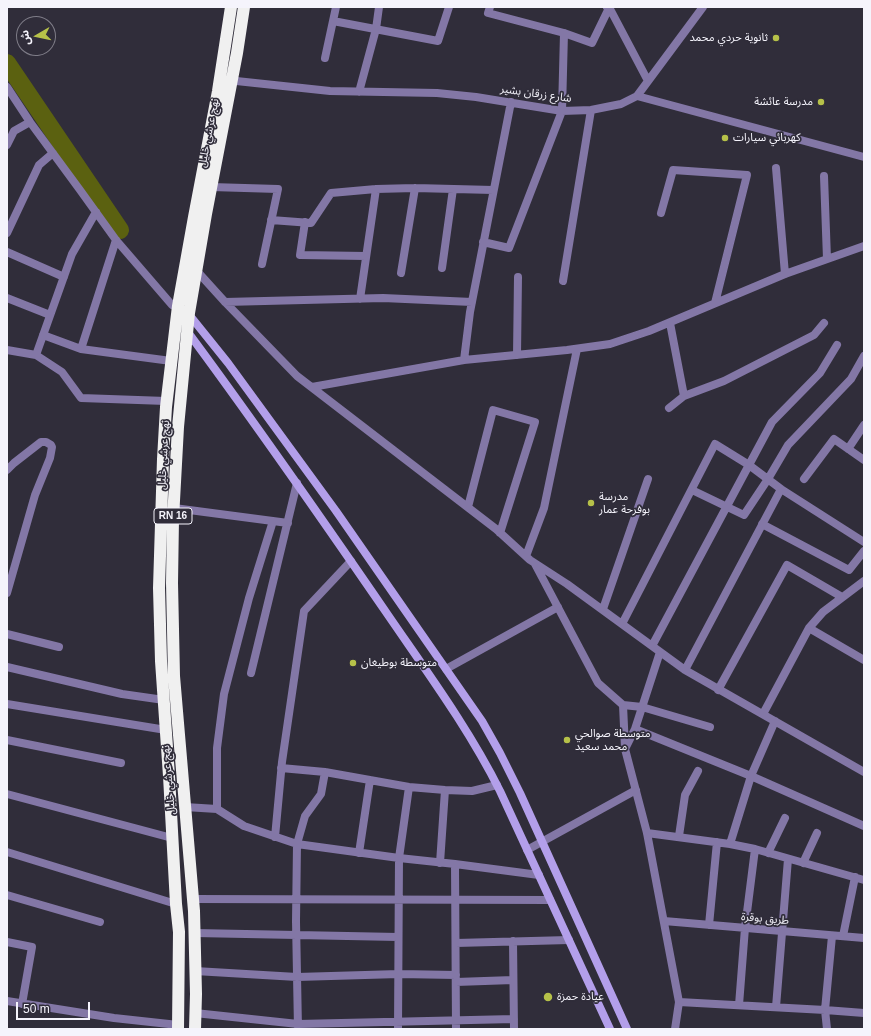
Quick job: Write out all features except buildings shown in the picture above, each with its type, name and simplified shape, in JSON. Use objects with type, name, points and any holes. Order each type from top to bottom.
[{"type":"highway","name":"نهج عرشي خليل","points":[[195,1029],[195,933],[193,899],[174,676],[172,584],[174,508],[178,427],[189,313],[211,187],[226,80],[231,7]]},
{"type":"highway","name":"نهج عرشي خليل","points":[[178,1027],[179,932],[161,661],[159,588],[166,401],[177,318],[176,304],[194,217],[244,7]]},
{"type":"street","points":[[325,58],[336,7]]},
{"type":"street","points":[[359,92],[376,29],[379,7]]},
{"type":"street","points":[[333,21],[438,41],[449,7]]},
{"type":"street","points":[[490,7],[488,13],[564,33],[592,43],[609,7]]},
{"type":"street","points":[[609,7],[648,81]]},
{"type":"street","points":[[703,7],[637,96],[864,158]]},
{"type":"street","points":[[483,242],[509,248],[562,111],[564,33]]},
{"type":"street","name":"شارع زرقان بشير","points":[[226,80],[330,91],[437,93],[511,102],[562,111],[591,110],[621,104],[637,96]]},
{"type":"street","points":[[7,88],[116,240],[176,304],[189,313],[228,363],[336,511],[482,721],[500,753],[543,842],[628,1029]]},
{"type":"street","points":[[464,360],[472,302],[511,102]]},
{"type":"street","points":[[563,281],[591,110]]},
{"type":"street","points":[[7,145],[14,131],[30,122]]},
{"type":"street","points":[[7,232],[39,164],[53,153]]},
{"type":"street","points":[[776,168],[785,274]]},
{"type":"street","points":[[661,213],[673,170],[747,175],[715,304]]},
{"type":"street","points":[[824,176],[827,258]]},
{"type":"street","points":[[211,187],[278,189],[262,264]]},
{"type":"street","points":[[271,220],[310,223],[331,193],[376,189],[415,188],[493,190]]},
{"type":"street","points":[[401,273],[415,188]]},
{"type":"street","points":[[360,299],[376,189]]},
{"type":"street","points":[[442,268],[453,189]]},
{"type":"street","points":[[36,355],[72,254],[96,212]]},
{"type":"street","points":[[305,222],[300,255],[366,256]]},
{"type":"street","points":[[81,349],[116,240]]},
{"type":"street","points":[[312,387],[464,360],[577,349],[610,344],[649,332],[785,274],[864,246]]},
{"type":"street","points":[[7,252],[64,277]]},
{"type":"street","points":[[196,270],[297,376],[468,507],[534,563],[603,609],[685,670],[864,772]]},
{"type":"street","points":[[517,355],[518,277]]},
{"type":"street","points":[[7,298],[50,315]]},
{"type":"street","points":[[225,302],[360,299],[472,302]]},
{"type":"street","points":[[177,318],[255,423],[297,483],[446,701],[485,762],[610,1029]]},
{"type":"street","points":[[670,323],[684,396]]},
{"type":"street","points":[[668,408],[684,396],[724,381],[814,335],[824,323]]},
{"type":"street","points":[[44,335],[81,349],[171,361]]},
{"type":"street","points":[[652,646],[772,422],[820,373],[837,345]]},
{"type":"street","points":[[526,556],[544,508],[577,349]]},
{"type":"street","points":[[7,350],[36,355],[62,372],[81,398],[166,401]]},
{"type":"street","points":[[692,490],[744,515],[768,480],[788,445],[851,379],[864,356]]},
{"type":"street","points":[[468,507],[493,410],[535,422],[500,533]]},
{"type":"street","points":[[848,449],[864,425]]},
{"type":"street","points":[[804,479],[834,439],[864,460]]},
{"type":"street","points":[[7,470],[41,442],[46,442],[51,445],[52,448],[50,458],[35,495],[7,593]]},
{"type":"street","points":[[622,624],[715,444],[749,465],[781,489],[864,542]]},
{"type":"street","points":[[603,609],[648,479]]},
{"type":"street","points":[[251,673],[297,483]]},
{"type":"street","points":[[685,670],[781,489]]},
{"type":"street","points":[[174,508],[288,523]]},
{"type":"street","points":[[217,809],[217,748],[224,694],[249,598],[273,521]]},
{"type":"street","points":[[762,524],[849,570],[864,551]]},
{"type":"street","points":[[275,837],[281,768],[304,611],[351,561]]},
{"type":"street","points":[[534,563],[598,683],[623,705],[642,707],[710,727]]},
{"type":"street","points":[[718,690],[787,565],[842,597]]},
{"type":"street","points":[[763,714],[808,628],[823,612],[864,581]]},
{"type":"street","points":[[446,669],[558,607]]},
{"type":"street","points":[[808,628],[864,660]]},
{"type":"street","points":[[7,634],[59,647]]},
{"type":"street","points":[[626,748],[635,729],[660,652]]},
{"type":"street","points":[[7,667],[122,694],[164,700]]},
{"type":"street","points":[[7,704],[166,730]]},
{"type":"street","points":[[623,705],[626,748],[648,833],[679,1002],[674,1029]]},
{"type":"street","points":[[730,844],[751,776],[775,721]]},
{"type":"street","points":[[635,729],[751,776],[864,826]]},
{"type":"street","points":[[7,740],[121,763]]},
{"type":"street","points":[[281,768],[325,772],[409,787],[445,790],[472,791],[497,785]]},
{"type":"street","points":[[679,836],[685,795],[698,771]]},
{"type":"street","points":[[298,1026],[296,936],[297,844],[305,816],[321,794],[325,772]]},
{"type":"street","points":[[359,853],[370,780]]},
{"type":"street","points":[[398,1026],[399,858],[409,787]]},
{"type":"street","points":[[440,863],[445,790]]},
{"type":"street","points":[[527,850],[636,790]]},
{"type":"street","points":[[7,794],[172,838]]},
{"type":"street","points":[[184,807],[217,809],[244,826],[297,844],[539,875]]},
{"type":"street","points":[[768,853],[785,818]]},
{"type":"street","points":[[648,833],[679,836],[755,849],[864,880]]},
{"type":"street","points":[[803,863],[818,833]]},
{"type":"street","points":[[709,925],[717,842]]},
{"type":"street","points":[[739,1005],[745,928],[755,849]]},
{"type":"street","points":[[7,852],[176,904]]},
{"type":"street","points":[[776,1007],[788,858]]},
{"type":"street","points":[[455,864],[456,1029]]},
{"type":"street","points":[[842,936],[855,878]]},
{"type":"street","points":[[7,895],[100,922]]},
{"type":"street","points":[[193,899],[550,900]]},
{"type":"street","name":"طريق بوقرة","points":[[664,921],[864,938]]},
{"type":"street","points":[[195,933],[398,937]]},
{"type":"street","points":[[827,1029],[825,1010],[832,936]]},
{"type":"street","points":[[456,943],[569,940]]},
{"type":"street","points":[[513,941],[514,1029]]},
{"type":"street","points":[[7,942],[32,947],[22,1004]]},
{"type":"street","points":[[195,971],[297,977],[398,974],[513,980]]},
{"type":"street","points":[[7,1001],[178,1027]]},
{"type":"street","points":[[679,1002],[864,1013]]},
{"type":"street","points":[[195,1013],[298,1026],[398,1026],[456,1020],[514,1019]]},
{"type":"waterway","points":[[7,63],[120,230]]},
{"type":"place","name":"ثانوية حردي محمد","points":[[776,38]]},
{"type":"place","name":"مدرسة عائشة","points":[[821,102]]},
{"type":"place","name":"كهربائي سيارات","points":[[725,138]]},
{"type":"place","name":"مدرسة بوفرحة عمار","points":[[591,503]]},
{"type":"place","name":"متوسطة بوطيغان","points":[[353,663]]},
{"type":"place","name":"متوسطة صوالحي محمد سعيد","points":[[567,740]]},
{"type":"place","name":"عيادة حمزة","points":[[548,997]]}]
